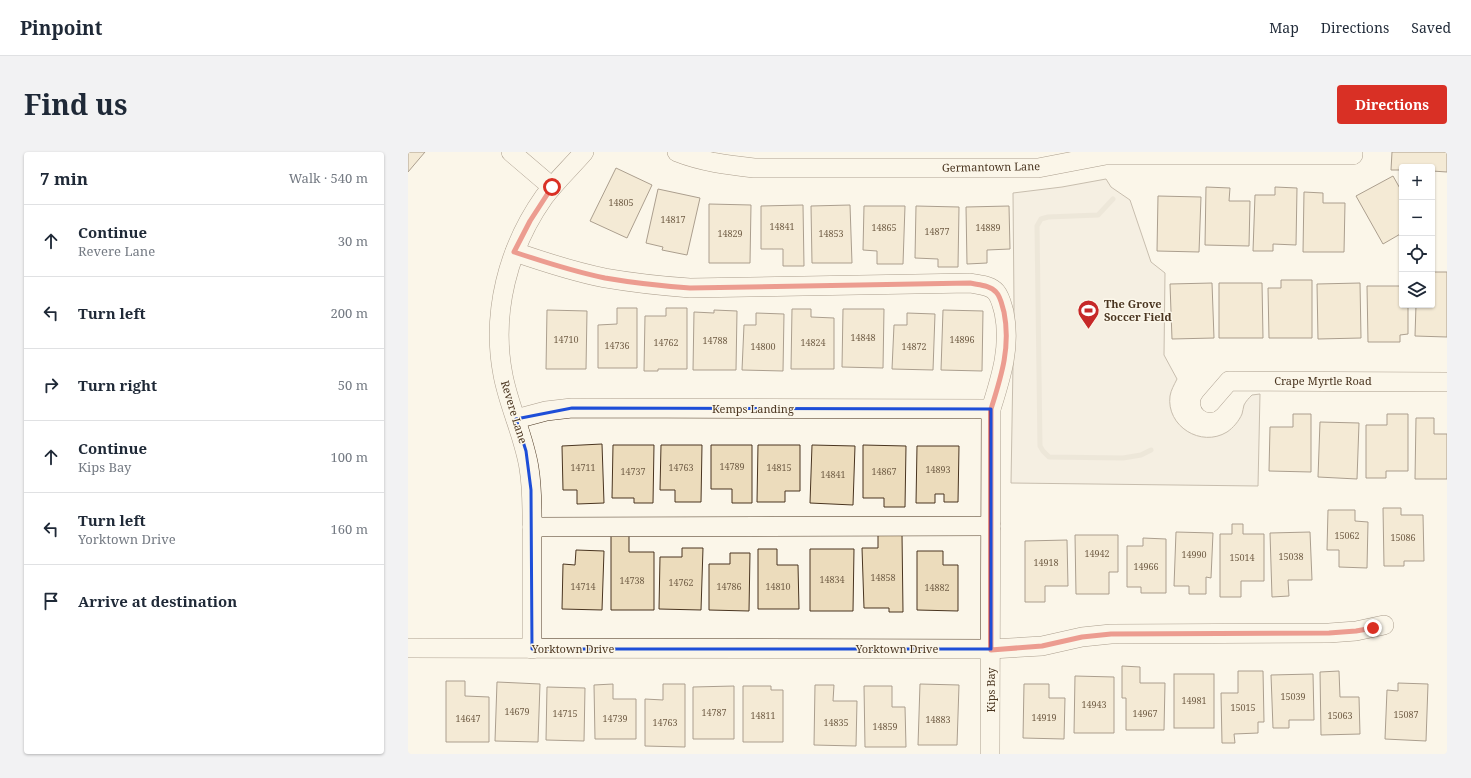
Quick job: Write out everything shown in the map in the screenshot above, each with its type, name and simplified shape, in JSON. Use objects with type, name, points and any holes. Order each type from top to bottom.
[{"type":"street","points":[[511,152],[552,187]]},
{"type":"street","name":"Revere Lane","points":[[532,649],[531,490],[529,467],[523,440],[510,402],[503,374],[499,333],[503,292],[514,252],[530,221],[552,187],[584,152]]},
{"type":"street","name":"Germantown Lane","points":[[677,152],[717,164],[754,168],[1038,168],[1084,158],[1127,153],[1353,154]]},
{"type":"street","name":"Kips Bay","points":[[514,252],[558,266],[604,278],[645,284],[690,288],[970,283],[988,287],[996,292],[1002,303],[1006,322],[1007,347],[1003,372],[991,409],[990,754]]},
{"type":"street","name":"Crape Myrtle Road","points":[[1210,403],[1228,381],[1447,382]]},
{"type":"street","name":"Kemps Landing","points":[[516,419],[546,411],[572,408],[991,409]]},
{"type":"street","points":[[532,527],[991,526]]},
{"type":"street","name":"Yorktown Drive","points":[[408,648],[991,650],[1031,647],[1082,637],[1111,634],[1329,633],[1356,631],[1384,625]]},
{"type":"highlighted area","points":[[572,408],[991,409],[991,649],[532,649],[531,490],[526,451],[516,419]]},
{"type":"shaded area","name":"The Grove Soccer Field","points":[[1106,179],[1111,187],[1130,200],[1151,262],[1165,273],[1164,355],[1177,379],[1170,396],[1170,407],[1174,417],[1179,425],[1196,436],[1217,436],[1227,432],[1236,424],[1242,414],[1245,404],[1252,395],[1260,394],[1258,486],[1011,483],[1014,305],[1013,193],[1062,187]]},
{"type":"building","points":[[408,152],[425,152],[408,172]]},
{"type":"building","points":[[1392,152],[1447,152],[1447,172],[1435,171],[1435,164],[1399,164],[1399,170],[1391,170]]},
{"type":"building","points":[[616,168],[652,185],[627,238],[590,221]]},
{"type":"building","points":[[1393,176],[1399,187],[1399,235],[1383,244],[1356,196]]},
{"type":"building","points":[[1206,187],[1230,188],[1229,201],[1250,201],[1249,246],[1205,245]]},
{"type":"building","points":[[1275,187],[1297,188],[1296,245],[1273,244],[1273,251],[1253,251],[1255,195],[1275,195]]},
{"type":"building","points":[[658,189],[700,198],[687,255],[662,250],[663,247],[646,243]]},
{"type":"building","points":[[1304,192],[1323,193],[1323,203],[1345,203],[1344,252],[1303,252]]},
{"type":"building","points":[[1158,196],[1201,197],[1199,252],[1157,251]]},
{"type":"building","points":[[709,204],[751,205],[750,263],[709,263]]},
{"type":"building","points":[[803,205],[804,266],[783,266],[783,249],[761,249],[761,206]]},
{"type":"building","points":[[850,205],[852,263],[812,263],[811,206]]},
{"type":"building","points":[[864,206],[905,206],[903,264],[877,264],[877,251],[863,250]]},
{"type":"building","points":[[916,206],[959,207],[958,267],[938,267],[938,259],[915,258]]},
{"type":"building","points":[[1009,206],[1010,249],[987,250],[987,263],[967,264],[966,207]]},
{"type":"building","points":[[1435,272],[1447,272],[1447,337],[1415,336],[1416,308],[1435,308]]},
{"type":"building","points":[[1281,280],[1312,280],[1312,338],[1269,338],[1268,288],[1281,288]]},
{"type":"building","points":[[1212,283],[1214,338],[1172,339],[1170,284]]},
{"type":"building","points":[[1219,283],[1262,283],[1263,338],[1219,338]]},
{"type":"building","points":[[1360,283],[1361,338],[1318,339],[1317,284]]},
{"type":"building","points":[[1367,286],[1399,286],[1399,308],[1408,308],[1408,334],[1400,335],[1400,342],[1368,342]]},
{"type":"building","points":[[617,308],[637,308],[637,368],[598,368],[598,325],[617,324]]},
{"type":"building","points":[[666,308],[687,308],[687,369],[658,369],[658,371],[644,371],[645,316],[666,316]]},
{"type":"building","points":[[792,309],[811,309],[811,317],[834,318],[834,369],[791,369]]},
{"type":"building","points":[[843,309],[884,309],[883,368],[842,367]]},
{"type":"building","points":[[547,310],[587,311],[586,369],[546,369]]},
{"type":"building","points":[[714,310],[737,311],[736,370],[693,370],[694,312],[714,313]]},
{"type":"building","points":[[943,310],[983,311],[982,371],[941,370]]},
{"type":"building","points":[[756,313],[784,314],[783,371],[742,370],[744,325],[756,325]]},
{"type":"building","points":[[907,313],[935,314],[933,370],[892,369],[894,325],[907,325]]},
{"type":"building","points":[[1293,414],[1311,414],[1311,472],[1269,471],[1270,427],[1293,427]]},
{"type":"building","points":[[1387,414],[1408,414],[1408,471],[1386,471],[1386,478],[1366,478],[1366,425],[1387,425]]},
{"type":"building","points":[[1416,418],[1434,418],[1434,434],[1447,434],[1447,479],[1415,479]]},
{"type":"building","points":[[1320,422],[1359,423],[1357,479],[1318,477]]},
{"type":"building","points":[[602,444],[604,503],[577,504],[577,490],[563,490],[562,446]]},
{"type":"building","points":[[613,445],[654,445],[653,503],[634,503],[634,498],[612,498]]},
{"type":"building","points":[[661,445],[702,445],[701,502],[675,502],[675,490],[660,490]]},
{"type":"building","points":[[711,445],[752,445],[752,503],[732,503],[732,489],[711,489]]},
{"type":"building","points":[[758,445],[800,445],[800,491],[785,491],[785,502],[757,502]]},
{"type":"building","points":[[812,445],[855,446],[853,505],[810,503]]},
{"type":"building","points":[[863,445],[906,446],[905,507],[884,507],[884,498],[863,498]]},
{"type":"building","points":[[917,446],[959,446],[958,502],[944,502],[944,494],[935,494],[935,503],[916,503]]},
{"type":"building","points":[[1383,508],[1401,508],[1401,515],[1423,515],[1424,561],[1404,561],[1404,566],[1384,566]]},
{"type":"building","points":[[1328,510],[1355,510],[1355,521],[1368,522],[1367,568],[1339,567],[1339,550],[1327,550]]},
{"type":"building","points":[[1232,524],[1243,524],[1243,534],[1264,534],[1264,581],[1241,581],[1241,597],[1220,597],[1220,534],[1232,534]]},
{"type":"building","points":[[1176,532],[1213,533],[1211,578],[1206,577],[1206,594],[1189,594],[1189,586],[1174,586]]},
{"type":"building","points":[[1310,532],[1312,580],[1288,580],[1289,596],[1272,597],[1270,533]]},
{"type":"building","points":[[611,534],[629,534],[629,552],[654,552],[654,610],[611,610]]},
{"type":"building","points":[[878,534],[902,534],[903,612],[889,612],[889,608],[864,608],[862,548],[878,548]]},
{"type":"building","points":[[1075,535],[1118,535],[1118,572],[1109,572],[1109,594],[1076,594]]},
{"type":"building","points":[[1143,538],[1166,539],[1166,593],[1141,593],[1141,587],[1127,587],[1127,546],[1143,546]]},
{"type":"building","points":[[1067,540],[1068,586],[1045,586],[1045,602],[1025,602],[1025,541]]},
{"type":"building","points":[[682,548],[703,548],[701,610],[659,609],[660,557],[682,557]]},
{"type":"building","points":[[758,549],[777,549],[777,565],[798,565],[799,609],[758,609]]},
{"type":"building","points":[[810,549],[854,549],[853,611],[810,611]]},
{"type":"building","points":[[576,550],[604,551],[602,610],[562,609],[563,564],[575,565]]},
{"type":"building","points":[[917,551],[943,551],[943,565],[958,565],[958,611],[917,610]]},
{"type":"building","points":[[730,553],[750,553],[749,611],[709,610],[709,564],[730,564]]},
{"type":"building","points":[[1122,666],[1140,667],[1140,683],[1165,683],[1164,730],[1126,730],[1126,698],[1122,698]]},
{"type":"building","points":[[1238,671],[1263,671],[1264,722],[1258,722],[1258,733],[1234,734],[1235,743],[1222,743],[1221,693],[1238,693]]},
{"type":"building","points":[[1339,671],[1340,697],[1359,697],[1360,734],[1321,735],[1320,672]]},
{"type":"building","points":[[1174,674],[1214,674],[1214,728],[1174,728]]},
{"type":"building","points":[[1313,674],[1314,720],[1289,720],[1289,728],[1273,728],[1271,675]]},
{"type":"building","points":[[1075,676],[1114,677],[1114,733],[1074,733]]},
{"type":"building","points":[[446,681],[465,681],[465,696],[489,697],[489,742],[446,742]]},
{"type":"building","points":[[497,682],[540,684],[538,742],[495,741]]},
{"type":"building","points":[[1398,683],[1428,684],[1426,741],[1385,739],[1387,690],[1398,691]]},
{"type":"building","points":[[613,684],[613,699],[636,699],[636,739],[595,739],[594,685]]},
{"type":"building","points":[[663,684],[685,684],[685,747],[645,746],[645,699],[663,700]]},
{"type":"building","points":[[920,684],[959,685],[957,745],[918,745]]},
{"type":"building","points":[[1024,684],[1049,684],[1049,698],[1065,698],[1064,739],[1023,738]]},
{"type":"building","points":[[815,685],[834,685],[833,701],[857,701],[856,746],[814,745]]},
{"type":"building","points":[[734,686],[734,739],[693,739],[693,687]]},
{"type":"building","points":[[743,686],[771,686],[771,690],[783,690],[783,742],[743,742]]},
{"type":"building","points":[[864,686],[892,686],[892,707],[905,707],[906,747],[865,747]]},
{"type":"building","points":[[547,687],[585,688],[584,741],[546,740]]},
{"type":"waterway","points":[[1113,199],[1098,215],[1048,217],[1041,219],[1037,226],[1040,446],[1049,457],[1123,458],[1141,455],[1151,450]]},
{"type":"place","name":"The Grove Soccer Field","points":[[1089,330]]},
{"type":"route","points":[[552,187],[538,206],[514,252],[558,266],[604,278],[645,284],[690,288],[970,283],[988,287],[996,292],[1002,303],[1006,322],[1007,347],[1003,372],[991,409],[991,650],[1042,646],[1082,637],[1123,633],[1329,633],[1373,628]]}]
